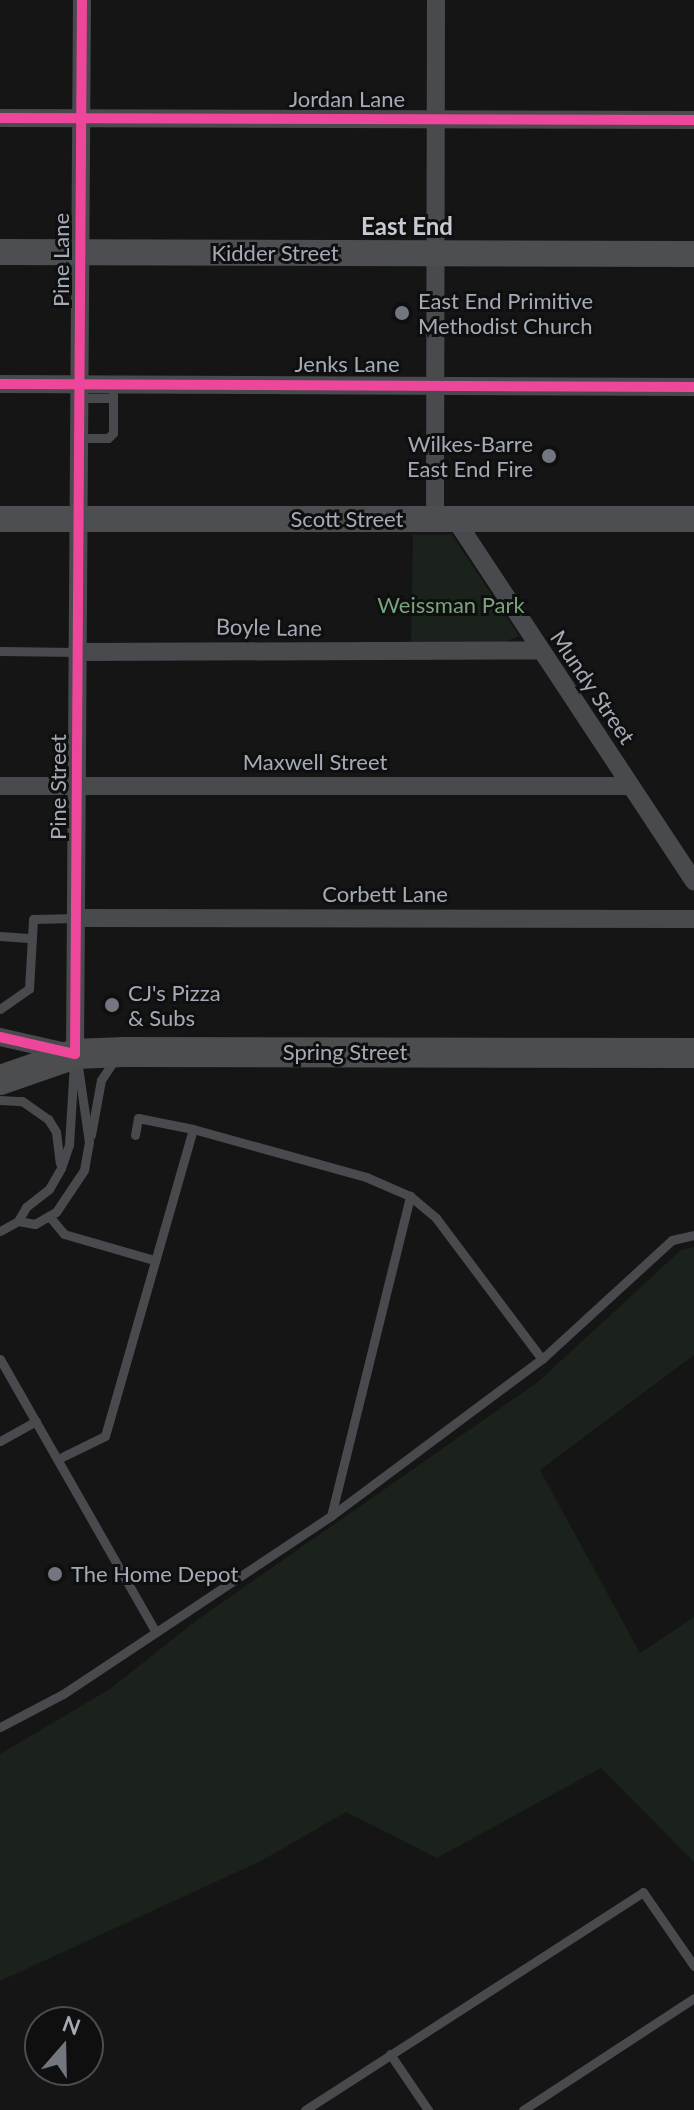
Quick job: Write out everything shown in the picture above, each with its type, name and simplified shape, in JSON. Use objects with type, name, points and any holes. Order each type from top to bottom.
[{"type":"main road","name":"Kidder Street","points":[[0,252],[694,254]]},
{"type":"main road","name":"Scott Street","points":[[0,519],[694,519]]},
{"type":"main road","name":"Spring Street","points":[[0,1080],[75,1054],[124,1052],[694,1053]]},
{"type":"street","name":"Pine Lane","points":[[78,520],[82,0]]},
{"type":"street","points":[[436,0],[438,253],[435,384],[445,519]]},
{"type":"street","name":"Jordan Lane","points":[[0,118],[694,120]]},
{"type":"street","name":"Jenks Lane","points":[[0,384],[80,391],[435,384],[694,387]]},
{"type":"street","name":"Mundy Street","points":[[445,519],[694,881]]},
{"type":"street","name":"Pine Street","points":[[75,1054],[79,787],[76,652],[78,520]]},
{"type":"street","name":"Boyle Lane","points":[[76,652],[538,650]]},
{"type":"street","name":"Maxwell Street","points":[[0,786],[631,786]]},
{"type":"street","name":"Corbett Lane","points":[[77,918],[694,919]]},
{"type":"street","points":[[0,1037],[75,1054]]},
{"type":"lane","points":[[79,438],[108,438],[113,433],[113,391]]},
{"type":"lane","name":"Boyle Lane","points":[[0,651],[76,652]]},
{"type":"lane","points":[[0,1009],[29,989],[33,919],[77,918]]},
{"type":"lane","points":[[0,936],[32,938]]},
{"type":"lane","points":[[18,1221],[35,1224],[49,1216],[69,1197],[84,1170],[106,1069],[124,1052]]},
{"type":"lane","points":[[75,1054],[89,1142]]},
{"type":"lane","points":[[0,1231],[18,1221],[26,1207],[49,1189],[61,1168],[69,1145],[75,1054]]},
{"type":"lane","points":[[0,1100],[22,1101],[48,1119],[56,1132],[61,1168]]},
{"type":"lane","points":[[135,1135],[138,1118],[193,1129],[366,1177],[410,1196],[436,1218],[542,1359]]},
{"type":"lane","points":[[58,1459],[105,1436],[193,1129]]},
{"type":"lane","points":[[331,1516],[410,1196]]},
{"type":"lane","points":[[49,1216],[64,1234],[154,1260]]},
{"type":"lane","points":[[0,1727],[63,1694],[331,1516],[542,1359],[672,1240],[694,1235]]},
{"type":"lane","points":[[0,1359],[155,1631]]},
{"type":"lane","points":[[0,1441],[36,1421]]},
{"type":"lane","points":[[305,2110],[643,1892],[694,1966]]},
{"type":"lane","points":[[523,2110],[694,1998]]},
{"type":"lane","points":[[390,2054],[428,2110]]},
{"type":"green space","name":"Weissman Park","points":[[413,535],[452,535],[519,636],[495,646],[411,645]]},
{"type":"green space","points":[[694,1247],[694,1355],[540,1470],[640,1653],[694,1617],[694,1862],[601,1768],[437,1858],[346,1812],[261,1861],[0,1981],[0,1754],[110,1689],[197,1620],[538,1382],[681,1250]]},
{"type":"cycle path","points":[[0,1037],[75,1054],[82,0]]},
{"type":"cycle path","points":[[0,118],[694,120]]},
{"type":"cycle path","points":[[0,384],[694,387]]},
{"type":"place","name":"East End Primitive Methodist Church","points":[[402,313]]},
{"type":"place","name":"Wilkes-Barre East End Fire","points":[[549,456]]},
{"type":"place","name":"CJ's Pizza & Subs","points":[[112,1005]]},
{"type":"place","name":"The Home Depot","points":[[55,1574]]},
{"type":"district","name":"East End","points":[[407,226]]}]
